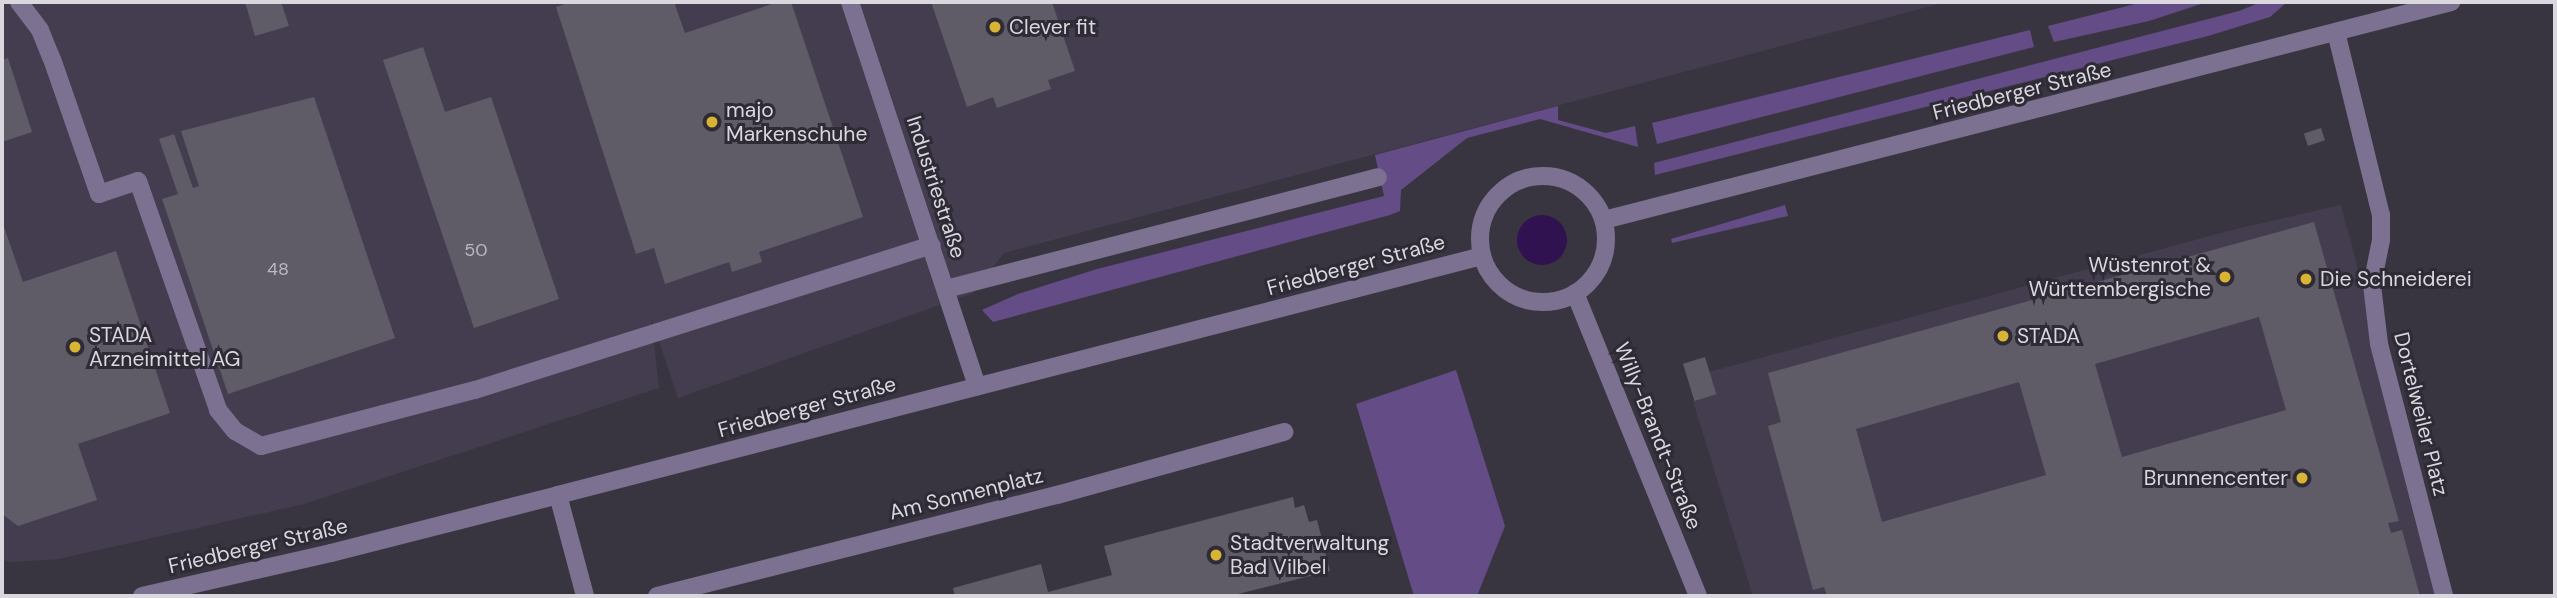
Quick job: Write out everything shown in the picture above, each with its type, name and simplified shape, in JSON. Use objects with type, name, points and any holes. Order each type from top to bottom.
[{"type":"street","points":[[19,2],[40,30],[99,194],[138,181],[218,410],[235,431],[261,446],[475,390],[932,245]]},
{"type":"street","name":"Industriestraße","points":[[850,2],[977,387]]},
{"type":"street","name":"Friedberger Straße","points":[[1604,220],[2451,2]]},
{"type":"street","name":"Dortelweiler Platz","points":[[2336,32],[2381,215],[2381,240],[2372,285],[2379,344],[2444,596]]},
{"type":"street","points":[[1550,176],[1573,183],[1592,198],[1604,220],[1606,234],[1602,262],[1586,285],[1557,300],[1538,302],[1520,297],[1503,287],[1490,273],[1482,256],[1480,231],[1488,208],[1504,189],[1525,178],[1550,176]]},
{"type":"street","points":[[946,289],[1378,177]]},
{"type":"street","name":"Friedberger Straße","points":[[142,596],[331,553],[1482,256]]},
{"type":"street","name":"Willy-Brandt-Straße","points":[[1575,293],[1698,596]]},
{"type":"street","name":"Am Sonnenplatz","points":[[657,596],[1057,495],[1284,432]]},
{"type":"street","points":[[558,495],[585,596]]},
{"type":"shaded area","points":[[2,2],[1946,2],[1004,253],[973,293],[678,398],[651,317],[659,388],[304,504],[58,559],[13,562],[2,560]]},
{"type":"shaded area","points":[[2143,2],[2207,2],[2149,21],[2054,42],[2048,26]]},
{"type":"shaded area","points":[[2261,2],[2287,2],[2270,17],[2208,36],[1655,175],[1654,163],[2239,11]]},
{"type":"shaded area","points":[[2030,30],[2034,47],[1657,144],[1652,123]]},
{"type":"shaded area","points":[[1558,106],[1558,120],[1606,133],[1635,126],[1638,147],[1540,119],[1467,138],[1401,190],[1400,211],[1390,215],[993,322],[982,310],[1018,294],[1097,269],[1384,196],[1375,155]]},
{"type":"shaded area","points":[[1785,205],[1788,216],[1672,243],[1671,239]]},
{"type":"shaded area","points":[[2341,205],[2444,596],[1753,596],[1693,401],[1716,394],[1709,372],[2232,230]]},
{"type":"shaded area","points":[[1542,215],[1560,222],[1567,240],[1560,258],[1542,265],[1524,258],[1517,240],[1524,222]]},
{"type":"shaded area","points":[[1456,370],[1505,526],[1477,596],[1414,596],[1356,404]]},
{"type":"building","points":[[245,2],[281,2],[289,26],[255,36]]},
{"type":"building","name":"majo Markenschuhe","points":[[570,2],[674,2],[685,33],[778,2],[791,2],[863,217],[759,252],[762,262],[732,272],[729,262],[665,284],[654,248],[636,254],[556,7]]},
{"type":"building","points":[[931,2],[1052,2],[1075,71],[1048,80],[1051,89],[997,108],[993,97],[967,107]]},
{"type":"building","points":[[423,47],[445,112],[491,97],[559,299],[474,328],[383,60]]},
{"type":"building","points":[[8,58],[32,132],[2,142],[2,60]]},
{"type":"building","points":[[314,97],[395,338],[228,394],[162,199],[178,194],[159,139],[174,134],[193,188],[199,186],[181,131]]},
{"type":"building","points":[[2321,128],[2325,140],[2308,146],[2304,134]]},
{"type":"building","name":"STADA Arzneimittel AG","points":[[2,221],[23,282],[116,251],[170,413],[78,444],[97,500],[18,526],[2,514]]},
{"type":"building","points":[[2314,222],[2399,521],[2388,523],[2391,533],[2402,530],[2420,596],[1827,596],[1824,587],[1813,590],[1768,426],[1781,422],[1768,373]],"holes":[[[2259,317],[2286,410],[2122,457],[2095,364]],[[2019,382],[2046,475],[1882,522],[1856,429]]]},
{"type":"building","points":[[1705,357],[1716,394],[1694,401],[1683,364]]},
{"type":"building","name":"Stadtverwaltung Bad Vilbel","points":[[1293,497],[1295,508],[1304,505],[1309,522],[1317,520],[1330,571],[1230,596],[955,596],[953,588],[1041,564],[1048,592],[1112,575],[1104,546]]},
{"type":"place","name":"Clever fit","points":[[995,27]]},
{"type":"place","name":"majo Markenschuhe","points":[[712,122]]},
{"type":"place","name":"Wüstenrot & Württembergische","points":[[2225,277]]},
{"type":"place","name":"Die Schneiderei","points":[[2306,279]]},
{"type":"place","name":"STADA","points":[[2003,336]]},
{"type":"place","name":"STADA Arzneimittel AG","points":[[75,347]]},
{"type":"place","name":"Brunnencenter","points":[[2302,478]]},
{"type":"place","name":"Stadtverwaltung Bad Vilbel","points":[[1216,555]]}]
